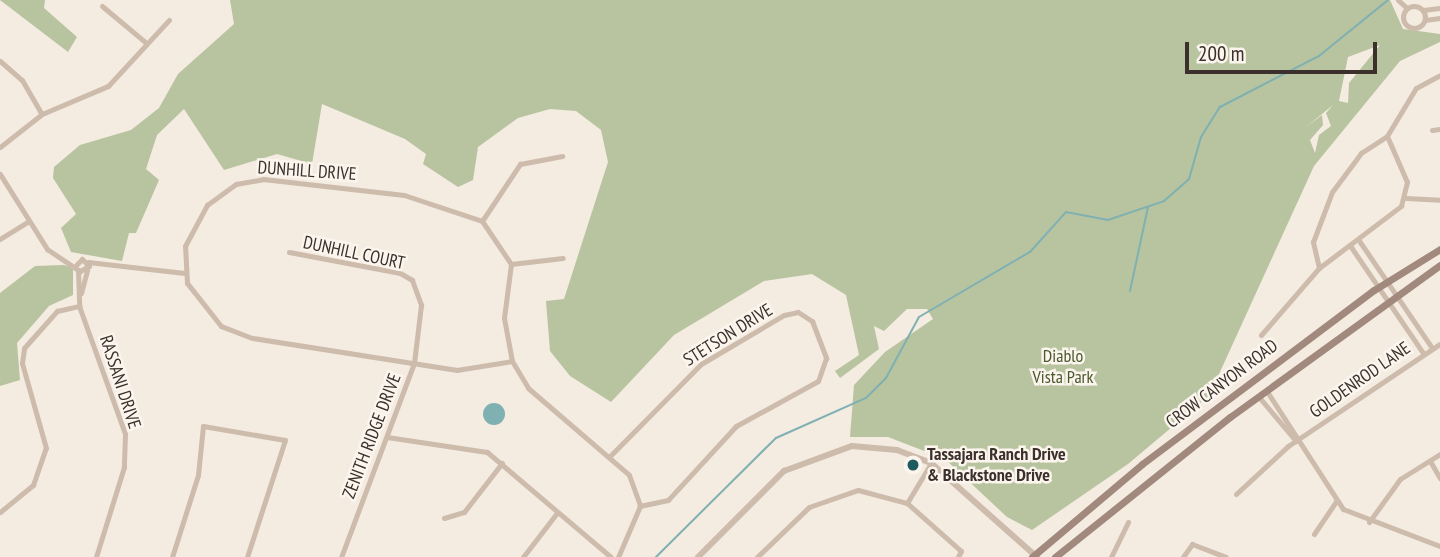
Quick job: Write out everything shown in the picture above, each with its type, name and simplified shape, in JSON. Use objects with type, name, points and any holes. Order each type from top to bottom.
[{"type":"main road","name":"CROW CANYON ROAD","points":[[1034,556],[1090,503],[1388,280],[1440,249]]},
{"type":"main road","name":"CROW CANYON ROAD","points":[[1055,557],[1258,396],[1397,292],[1440,265]]},
{"type":"street","points":[[1402,4],[1423,10],[1440,8]]},
{"type":"street","points":[[1402,4],[1409,26],[1440,18]]},
{"type":"street","points":[[103,6],[145,42]]},
{"type":"street","points":[[1423,10],[1425,20]]},
{"type":"street","points":[[0,147],[42,114],[108,86],[145,42],[169,20]]},
{"type":"street","points":[[0,61],[22,80],[42,114]]},
{"type":"street","points":[[1319,268],[1313,242],[1332,192],[1361,153],[1387,136],[1416,88],[1440,75]]},
{"type":"street","points":[[1432,130],[1440,129]]},
{"type":"street","points":[[1387,136],[1404,169],[1406,198]]},
{"type":"street","points":[[562,156],[512,170],[482,221],[511,264],[504,318],[512,362],[528,388],[629,475],[640,506],[618,557]]},
{"type":"street","points":[[0,174],[27,222],[60,255],[78,265],[184,273],[208,316],[239,334],[457,370],[512,362]]},
{"type":"street","name":"DUNHILL DRIVE","points":[[184,273],[185,246],[198,215],[225,190],[252,180],[404,195],[482,221]]},
{"type":"street","points":[[1261,335],[1319,268],[1360,242],[1406,198],[1440,200]]},
{"type":"street","points":[[0,239],[27,222]]},
{"type":"street","points":[[1360,242],[1397,292],[1432,348]]},
{"type":"street","points":[[1351,247],[1389,298],[1423,353]]},
{"type":"street","name":"DUNHILL COURT","points":[[289,252],[412,280],[421,305],[414,363]]},
{"type":"street","points":[[511,264],[563,258]]},
{"type":"street","points":[[78,265],[88,266]]},
{"type":"street","name":"RASSANI DRIVE","points":[[78,265],[80,296]]},
{"type":"street","name":"RASSANI DRIVE","points":[[88,266],[79,306],[125,434],[124,467],[96,557]]},
{"type":"street","points":[[0,512],[33,485],[46,448],[22,363],[24,348],[47,318],[79,306]]},
{"type":"street","name":"STETSON DRIVE","points":[[610,456],[701,364],[784,315],[798,312],[812,321],[826,358],[818,381],[744,420],[668,499],[640,506]]},
{"type":"street","name":"GOLDENROD LANE","points":[[1236,494],[1296,441],[1440,344]]},
{"type":"street","name":"ZENITH RIDGE DRIVE","points":[[341,557],[414,363]]},
{"type":"street","points":[[1266,390],[1336,501],[1369,522],[1440,546]]},
{"type":"street","points":[[1258,396],[1296,441]]},
{"type":"street","points":[[172,557],[198,475],[203,426],[285,440],[247,557]]},
{"type":"street","points":[[387,437],[471,448],[502,463],[556,514],[611,557]]},
{"type":"street","points":[[698,557],[764,488],[802,460],[852,446],[897,450],[931,463],[1034,556]]},
{"type":"street","points":[[1369,522],[1392,486],[1440,454]]},
{"type":"street","points":[[1430,461],[1440,478]]},
{"type":"street","points":[[444,518],[464,512],[502,463]]},
{"type":"street","points":[[907,503],[931,463]]},
{"type":"street","points":[[758,557],[809,507],[834,494],[882,492],[907,503],[961,551],[958,557]]},
{"type":"street","points":[[1314,534],[1336,501]]},
{"type":"street","points":[[523,557],[556,514]]},
{"type":"street","points":[[1111,557],[1128,522]]},
{"type":"street","points":[[1183,557],[1192,544],[1226,557]]},
{"type":"green space","points":[[0,0],[45,0],[44,8],[77,37],[68,52]]},
{"type":"green space","name":"Diablo Vista Park","points":[[230,0],[1390,0],[1403,29],[1440,34],[1440,42],[1400,61],[1314,166],[1209,396],[1128,464],[1032,530],[1007,517],[945,459],[888,437],[850,437],[854,385],[885,352],[933,319],[927,309],[907,309],[884,331],[874,326],[879,349],[840,378],[835,371],[859,355],[846,295],[812,274],[764,281],[674,335],[611,402],[570,376],[550,351],[546,301],[564,299],[608,162],[601,130],[576,111],[550,109],[518,118],[478,147],[473,180],[458,187],[423,164],[426,154],[405,139],[322,104],[312,164],[277,154],[224,170],[184,109],[157,135],[146,169],[159,180],[136,233],[129,233],[122,261],[71,252],[61,228],[76,214],[53,178],[54,167],[80,145],[131,130],[159,108],[178,74],[234,24]],"holes":[[[1380,45],[1349,83],[1348,103],[1339,101],[1348,57]],[[1333,105],[1326,113],[1331,126],[1319,135],[1315,153],[1310,140],[1323,125],[1322,115],[1306,127]]]},
{"type":"green space","points":[[64,265],[73,268],[73,295],[49,306],[17,343],[20,380],[0,386],[0,293],[35,266]]},
{"type":"water","points":[[494,403],[504,410],[505,414],[498,424],[494,425],[484,418],[483,414],[490,404]]},
{"type":"waterway","points":[[656,557],[776,438],[866,398],[886,378],[919,317],[1030,252],[1066,212],[1108,220],[1164,201],[1189,179],[1201,137],[1220,107],[1319,56],[1388,0]]},
{"type":"waterway","points":[[1130,291],[1148,207]]},
{"type":"place","name":"Tassajara Ranch Drive & Blackstone Drive","points":[[913,465]]}]
